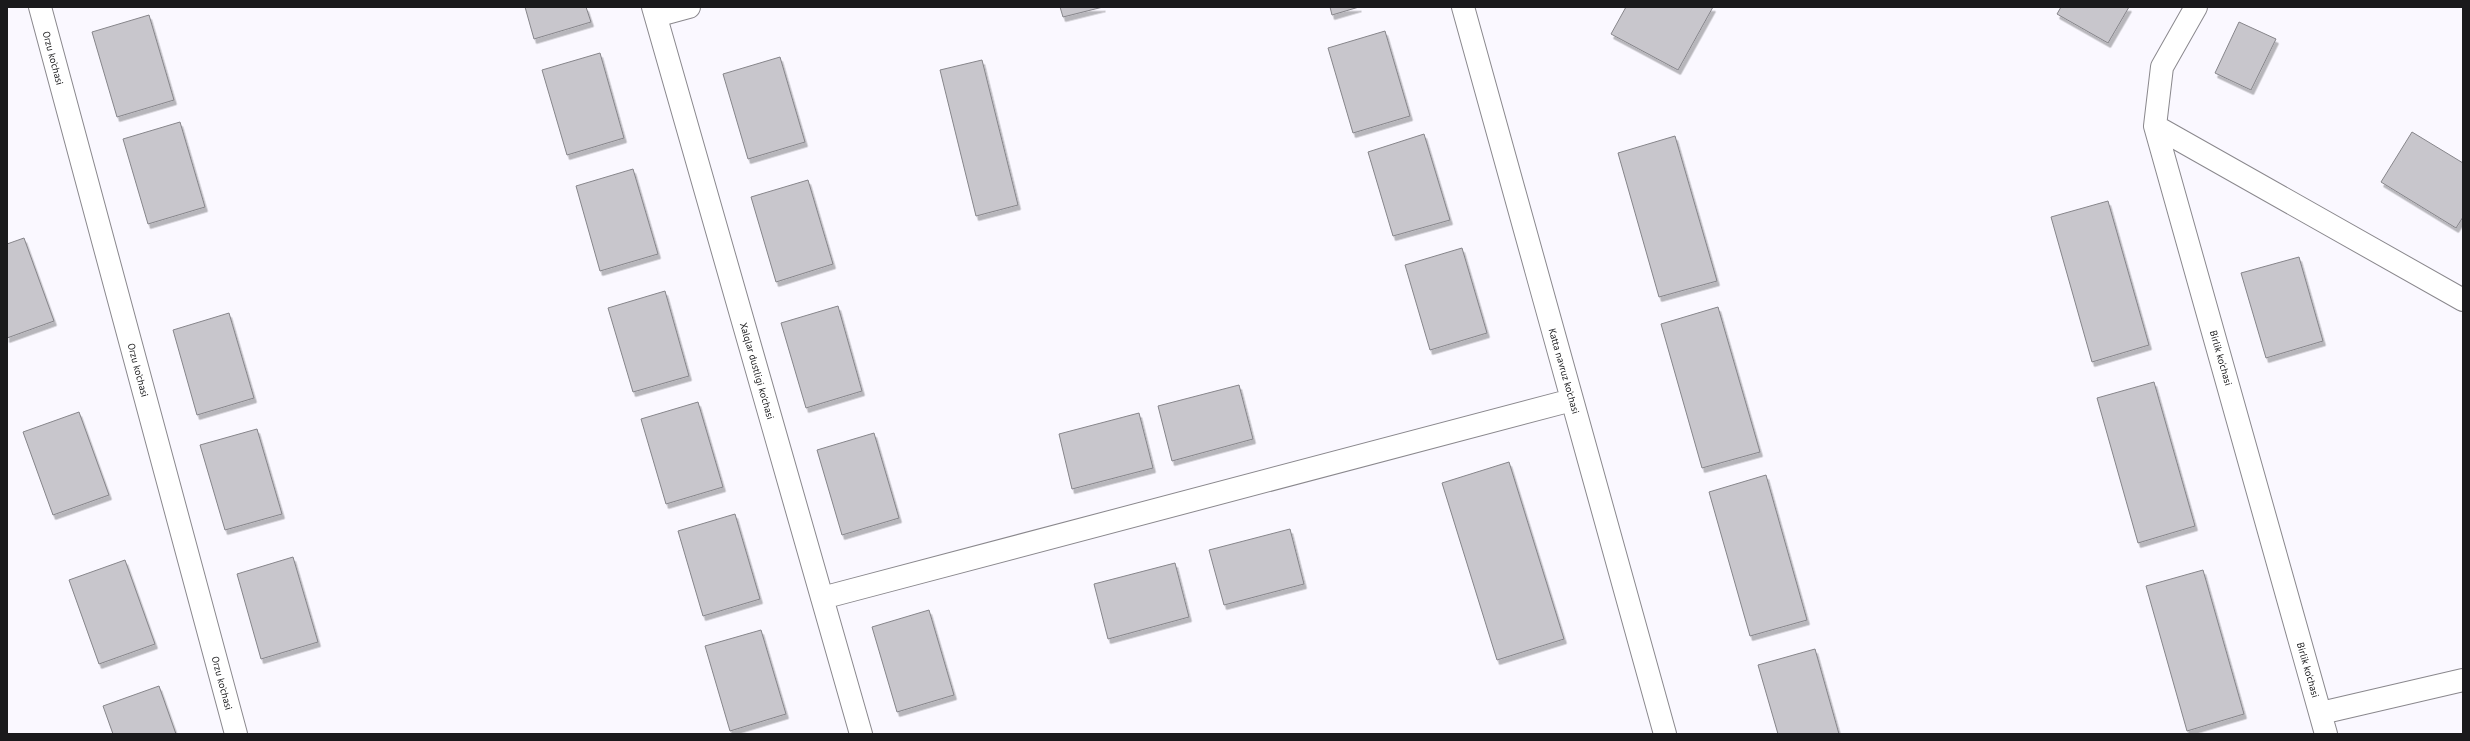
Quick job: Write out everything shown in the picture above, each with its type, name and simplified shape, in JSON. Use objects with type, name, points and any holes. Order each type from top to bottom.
[{"type":"street","name":"Orzu ko'chasi","points":[[40,7],[236,734]]},
{"type":"street","points":[[654,11],[689,7]]},
{"type":"street","name":"Katta navruz ko'chasi","points":[[1463,7],[1665,734]]},
{"type":"street","name":"Birlik ko'chasi","points":[[2196,7],[2162,67],[2155,126],[2326,734]]},
{"type":"street","name":"Xalqlar dustligi ko'chasi","points":[[654,11],[861,734]]},
{"type":"street","points":[[2155,126],[2463,300]]},
{"type":"street","points":[[822,598],[1572,400]]},
{"type":"street","points":[[2321,713],[2463,680]]},
{"type":"building","points":[[525,7],[586,7],[591,22],[534,39]]},
{"type":"building","points":[[1060,7],[1103,7],[1063,17]]},
{"type":"building","points":[[1330,7],[1359,7],[1332,15]]},
{"type":"building","points":[[1626,7],[1713,7],[1678,70],[1611,34]]},
{"type":"building","points":[[2061,7],[2129,7],[2108,43],[2057,14]]},
{"type":"building","points":[[149,15],[174,100],[117,117],[92,32]]},
{"type":"building","points":[[2239,22],[2276,39],[2251,90],[2215,73]]},
{"type":"building","points":[[1385,31],[1410,116],[1353,133],[1328,48]]},
{"type":"building","points":[[600,53],[624,138],[567,155],[542,70]]},
{"type":"building","points":[[780,57],[805,142],[748,159],[723,74]]},
{"type":"building","points":[[982,60],[1018,205],[976,216],[940,70]]},
{"type":"building","points":[[180,122],[205,207],[148,224],[123,139]]},
{"type":"building","points":[[2412,132],[2463,163],[2463,217],[2456,228],[2381,182]]},
{"type":"building","points":[[1424,134],[1450,220],[1393,236],[1368,152]]},
{"type":"building","points":[[1675,136],[1717,281],[1659,297],[1618,153]]},
{"type":"building","points":[[633,169],[658,254],[600,271],[576,186]]},
{"type":"building","points":[[808,180],[833,264],[776,282],[751,197]]},
{"type":"building","points":[[2108,201],[2149,345],[2092,362],[2051,217]]},
{"type":"building","points":[[24,238],[54,321],[7,338],[7,244]]},
{"type":"building","points":[[1462,248],[1487,333],[1430,350],[1405,265]]},
{"type":"building","points":[[2299,257],[2323,341],[2266,358],[2241,273]]},
{"type":"building","points":[[665,291],[689,376],[633,392],[608,308]]},
{"type":"building","points":[[838,306],[862,391],[806,408],[781,323]]},
{"type":"building","points":[[1718,307],[1760,452],[1702,468],[1661,324]]},
{"type":"building","points":[[229,313],[254,398],[197,415],[173,330]]},
{"type":"building","points":[[2154,382],[2195,526],[2138,543],[2097,398]]},
{"type":"building","points":[[1239,385],[1253,439],[1172,461],[1158,406]]},
{"type":"building","points":[[698,402],[723,487],[666,504],[641,419]]},
{"type":"building","points":[[79,412],[109,495],[53,515],[23,432]]},
{"type":"building","points":[[1139,413],[1153,468],[1072,489],[1059,434]]},
{"type":"building","points":[[257,429],[282,514],[225,530],[200,445]]},
{"type":"building","points":[[874,433],[899,518],[842,535],[817,450]]},
{"type":"building","points":[[1509,462],[1564,639],[1497,660],[1442,483]]},
{"type":"building","points":[[1766,475],[1807,620],[1750,636],[1709,492]]},
{"type":"building","points":[[735,514],[760,599],[703,616],[678,531]]},
{"type":"building","points":[[1290,529],[1304,584],[1224,605],[1209,550]]},
{"type":"building","points":[[293,557],[318,642],[261,659],[237,574]]},
{"type":"building","points":[[125,560],[155,644],[99,664],[69,580]]},
{"type":"building","points":[[1175,563],[1189,617],[1108,639],[1094,584]]},
{"type":"building","points":[[2203,570],[2244,714],[2187,731],[2146,586]]},
{"type":"building","points":[[929,610],[954,695],[897,712],[872,627]]},
{"type":"building","points":[[761,630],[786,714],[730,731],[705,646]]},
{"type":"building","points":[[1815,649],[1839,734],[1778,734],[1758,665]]},
{"type":"building","points":[[159,686],[176,734],[113,734],[103,706]]}]
